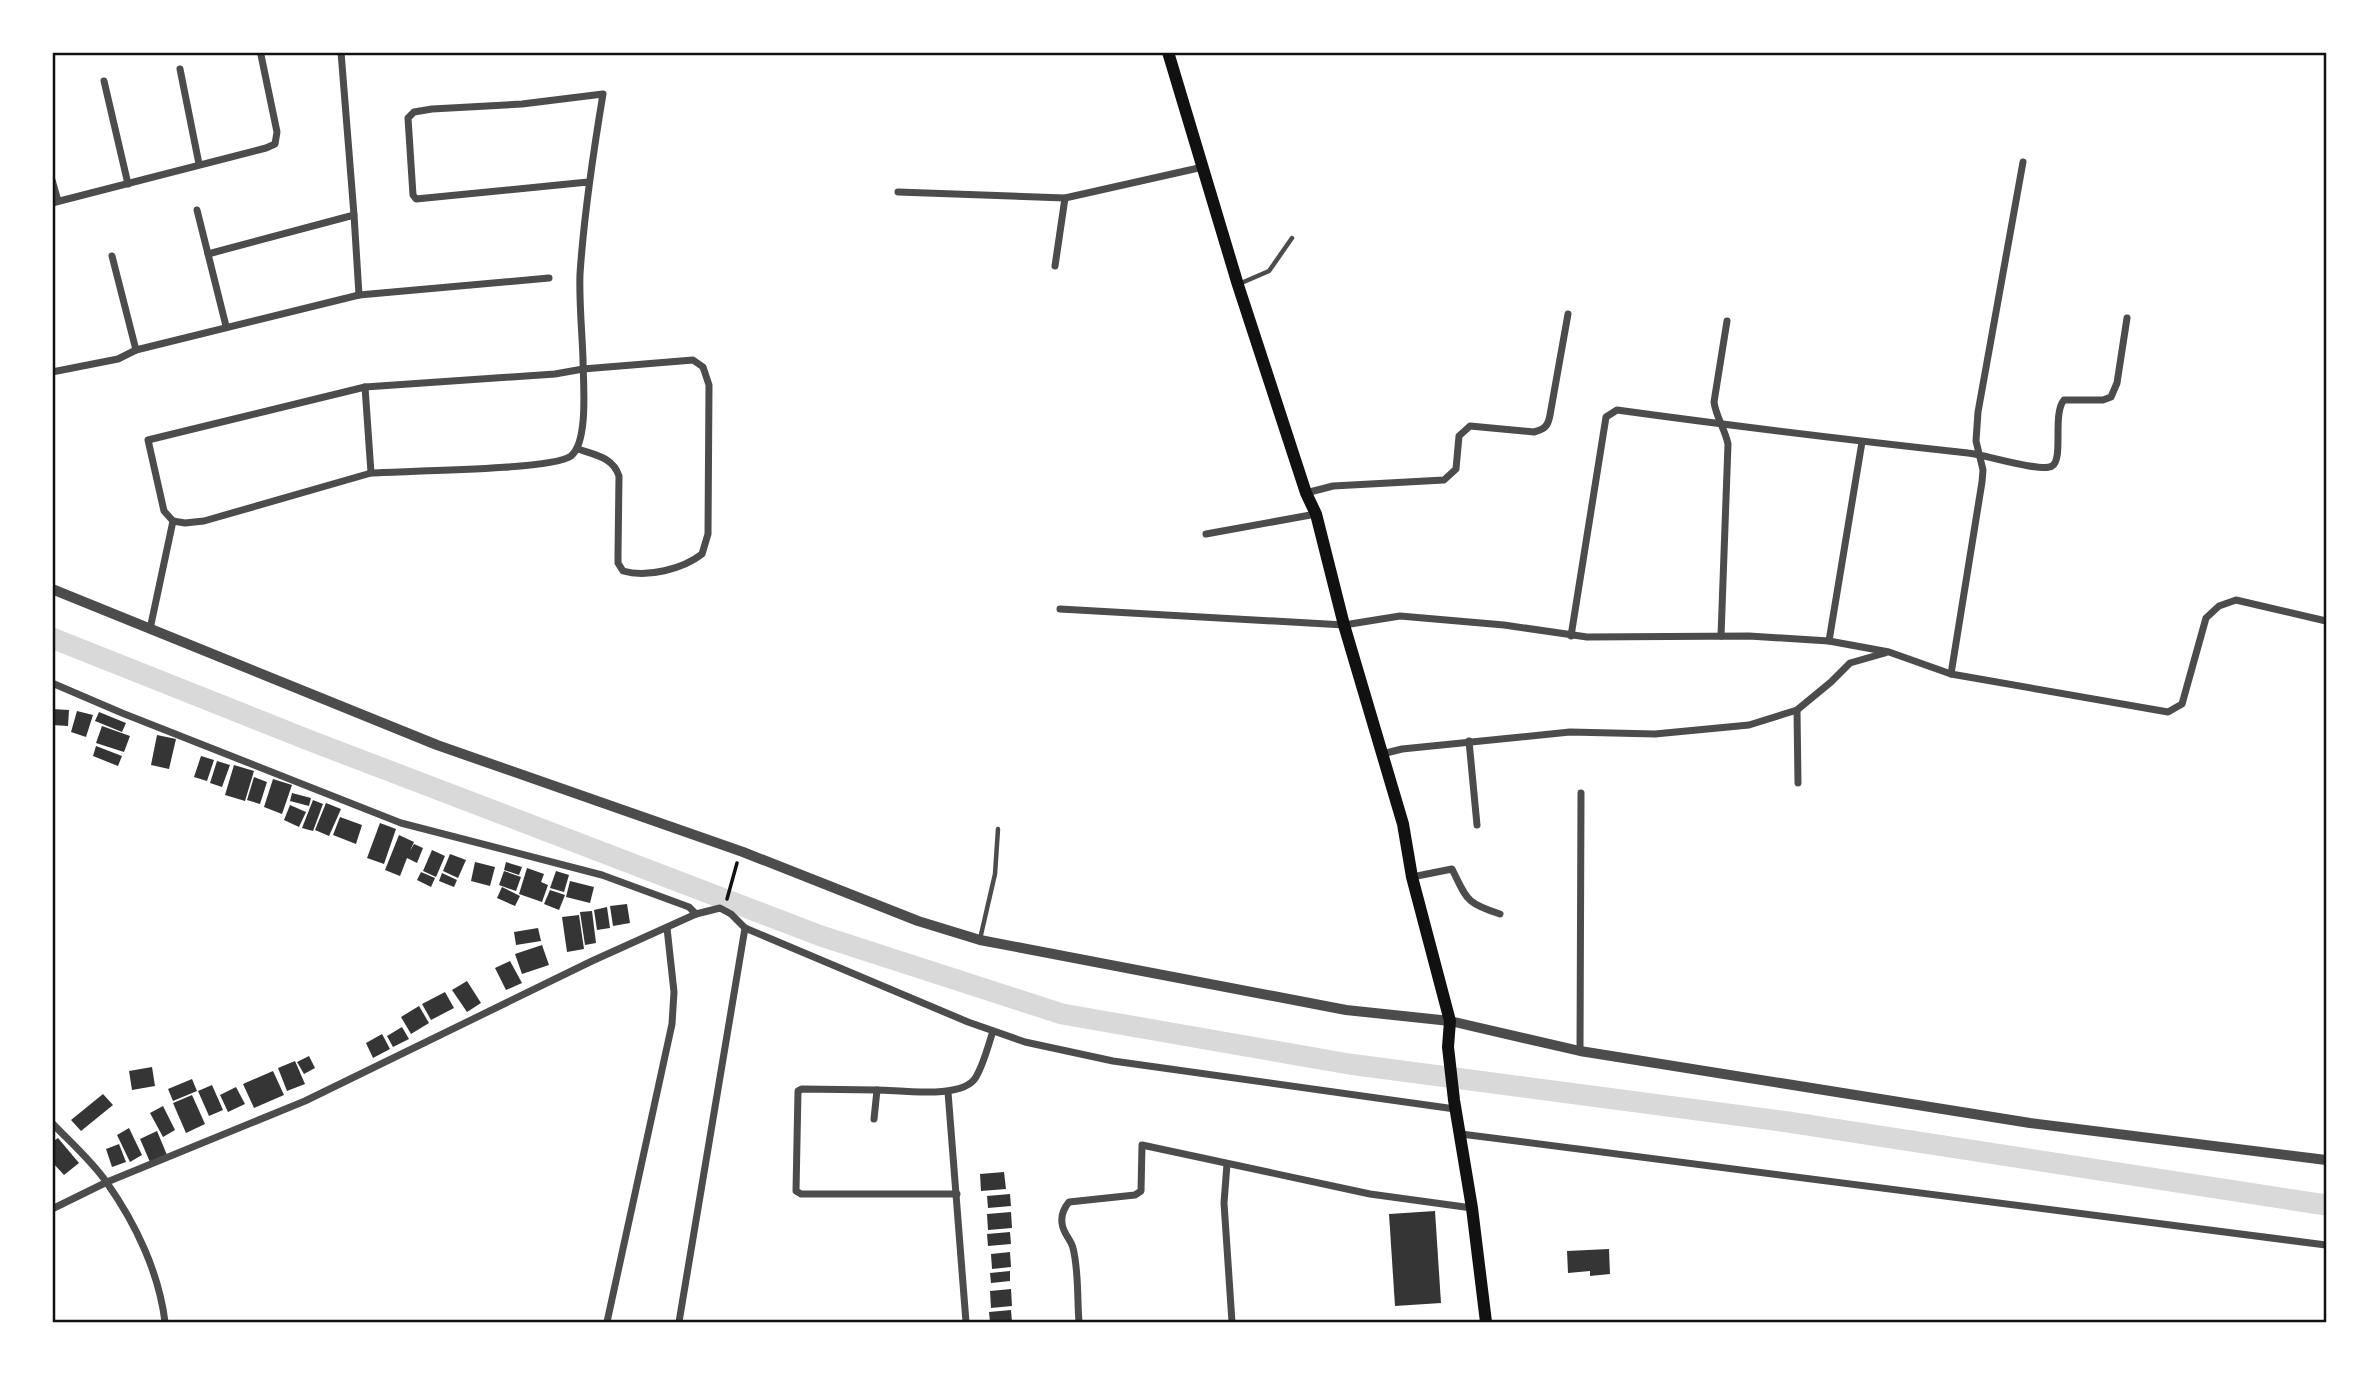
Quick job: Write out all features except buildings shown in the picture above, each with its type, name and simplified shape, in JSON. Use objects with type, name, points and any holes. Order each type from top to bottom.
[{"type":"main road","points":[[1168,52],[1238,285],[1306,493],[1316,514],[1344,625],[1403,824],[1412,877],[1450,1021],[1448,1047],[1486,1322]]},
{"type":"street","points":[[341,52],[359,295]]},
{"type":"street","points":[[52,180],[55,202],[275,144],[277,132],[261,55]]},
{"type":"street","points":[[180,69],[200,164]]},
{"type":"street","points":[[104,80],[128,184]]},
{"type":"street","points":[[578,449],[606,458],[617,469],[618,563],[623,571],[636,573],[677,568],[702,554],[708,534],[709,385],[703,367],[693,360],[583,369],[555,374],[365,387],[148,440],[164,511],[173,521],[185,523],[204,521],[371,473],[528,465],[569,458],[578,449],[582,436],[583,369],[580,276],[589,182],[603,94],[522,104],[432,109],[414,112],[408,118],[413,195],[416,199],[589,182]]},
{"type":"street","points":[[1951,674],[1982,482],[1976,441],[1978,412],[2023,162]]},
{"type":"street","points":[[898,191],[1065,198],[1203,167]]},
{"type":"street","points":[[1055,266],[1065,198]]},
{"type":"street","points":[[197,210],[226,326]]},
{"type":"street","points":[[208,254],[354,215]]},
{"type":"street","points":[[112,256],[136,350]]},
{"type":"street","points":[[52,372],[118,359],[136,350],[226,326],[359,295],[549,278]]},
{"type":"street","points":[[1306,493],[1334,486],[1444,480],[1456,470],[1459,436],[1469,426],[1504,427],[1534,432],[1544,430],[1548,425],[1568,314]]},
{"type":"street","points":[[1571,636],[1606,416],[1616,410],[1862,442],[1979,454],[2046,467],[2053,465],[2057,454],[2059,405],[2064,400],[2103,400],[2112,397],[2117,383],[2127,318]]},
{"type":"street","points":[[1721,636],[1728,444],[1715,412],[1714,402],[1727,321]]},
{"type":"street","points":[[365,387],[371,473]]},
{"type":"street","points":[[1829,641],[1862,442]]},
{"type":"street","points":[[1206,534],[1316,514]]},
{"type":"street","points":[[150,629],[173,521]]},
{"type":"street","points":[[52,589],[437,744],[744,852],[918,921],[980,940],[1346,1010],[1450,1021],[1580,1051],[2030,1122],[2326,1160]]},
{"type":"street","points":[[1060,609],[1344,625],[1409,617],[1504,625],[1571,636],[1749,636],[1829,641],[1889,652],[1951,674],[2168,712],[2182,705],[2206,618],[2220,606],[2236,600],[2326,621]]},
{"type":"street","points":[[1381,754],[1469,741],[1570,732],[1655,734],[1749,725],[1797,710],[1850,663],[1889,652]]},
{"type":"street","points":[[52,683],[401,823],[602,875],[700,912]]},
{"type":"street","points":[[1797,710],[1798,783]]},
{"type":"street","points":[[1469,741],[1477,825]]},
{"type":"street","points":[[1580,1051],[1581,793]]},
{"type":"street","points":[[1412,877],[1452,869],[1467,899],[1475,905],[1500,914]]},
{"type":"street","points":[[52,1209],[107,1182],[305,1101],[592,961],[700,912],[717,908],[724,908],[745,928],[1025,1042],[1113,1061],[1455,1104]]},
{"type":"street","points":[[607,1322],[672,1024],[674,992],[667,928]]},
{"type":"street","points":[[679,1322],[745,928]]},
{"type":"street","points":[[957,1194],[801,1194],[796,1191],[799,1091],[948,1092],[965,1087],[975,1079],[993,1031]]},
{"type":"street","points":[[874,1119],[877,1090]]},
{"type":"street","points":[[948,1092],[967,1322]]},
{"type":"street","points":[[52,1123],[107,1182],[145,1249],[159,1288],[164,1322]]},
{"type":"street","points":[[1461,1134],[2326,1245]]},
{"type":"street","points":[[1079,1322],[1072,1244],[1064,1233],[1062,1220],[1064,1208],[1069,1202],[1135,1195],[1141,1191],[1142,1145],[1370,1194],[1472,1208]]},
{"type":"street","points":[[1227,1164],[1224,1203],[1233,1322]]},
{"type":"lane","points":[[1238,285],[1269,271],[1292,238]]},
{"type":"lane","points":[[980,940],[995,874],[998,829]]},
{"type":"path","points":[[726,903],[737,864]]},
{"type":"waterway","points":[[52,638],[311,741],[821,936],[1062,1014],[1349,1064],[1788,1122],[2326,1205]]}]
